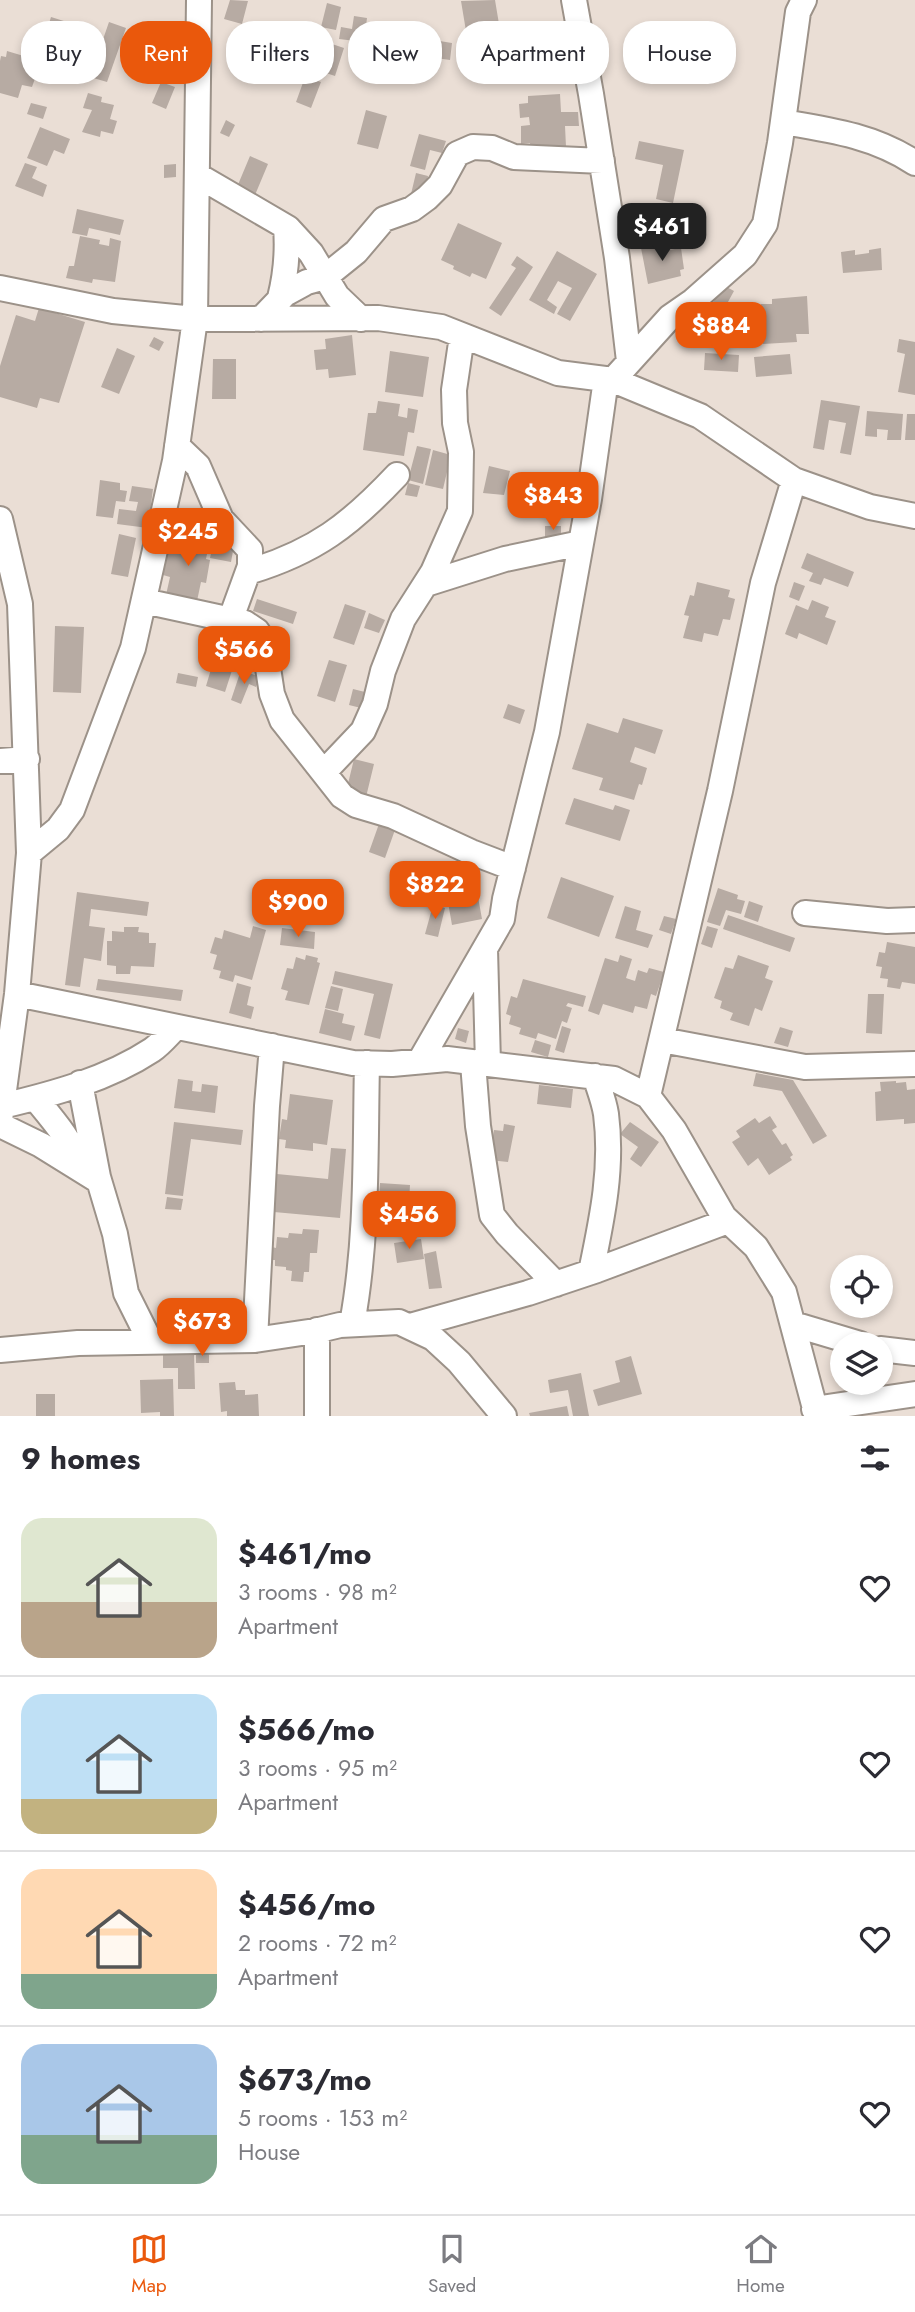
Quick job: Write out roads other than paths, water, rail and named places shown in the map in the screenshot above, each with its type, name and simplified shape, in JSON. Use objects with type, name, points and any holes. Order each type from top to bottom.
[{"type":"street","points":[[29,853],[58,829],[72,810],[133,648],[177,446],[194,319],[199,0]]},
{"type":"street","points":[[574,0],[617,258],[629,361]]},
{"type":"street","points":[[420,1062],[502,919],[547,732],[609,380],[670,317],[694,301],[745,255],[765,224],[783,122],[799,2]]},
{"type":"street","points":[[783,122],[843,132],[893,148],[915,163]]},
{"type":"street","points":[[261,319],[280,298],[307,282],[326,277],[356,252],[384,219],[412,209],[427,198],[440,184],[457,154],[473,147],[492,148],[514,158],[602,161]]},
{"type":"street","points":[[197,175],[286,227],[311,253],[337,296],[361,318]]},
{"type":"street","points":[[280,298],[286,265],[286,227]]},
{"type":"street","points":[[0,288],[113,311],[194,319],[378,318],[441,327],[558,373],[609,380],[700,416],[794,480],[870,507],[904,514],[915,536]]},
{"type":"street","points":[[324,772],[363,731],[375,704],[383,671],[403,619],[433,572],[460,511],[461,452],[455,423],[454,390],[462,335]]},
{"type":"street","points":[[177,446],[198,466],[221,519],[250,550],[248,572],[230,621]]},
{"type":"street","points":[[248,572],[276,564],[320,543],[364,507],[397,475]]},
{"type":"street","points":[[648,1096],[720,791],[763,583],[794,480]]},
{"type":"street","points":[[0,519],[20,604],[29,853],[17,995],[5,1046],[1,1117]]},
{"type":"street","points":[[426,584],[505,559],[581,543]]},
{"type":"street","points":[[144,601],[245,623],[257,631],[264,642],[272,694],[282,720],[342,796],[356,805],[393,816],[513,868]]},
{"type":"street","points":[[0,761],[27,759]]},
{"type":"street","points":[[805,914],[887,921],[915,920]]},
{"type":"street","points":[[485,948],[478,1126],[492,1215],[556,1284]]},
{"type":"street","points":[[17,995],[354,1063],[447,1059],[614,1079],[648,1096],[674,1130],[728,1221],[756,1247],[784,1292],[816,1413],[915,1395]]},
{"type":"street","points":[[1,1117],[35,1098],[80,1083],[154,1048],[176,1027]]},
{"type":"street","points":[[662,1040],[805,1067],[915,1064]]},
{"type":"street","points":[[255,1340],[272,1046]]},
{"type":"street","points":[[352,1324],[361,1275],[366,1197],[367,1063]]},
{"type":"street","points":[[591,1272],[608,1188],[605,1111],[595,1076]]},
{"type":"street","points":[[80,1083],[91,1175]]},
{"type":"street","points":[[35,1098],[59,1126],[91,1175],[115,1234],[126,1293],[150,1341]]},
{"type":"street","points":[[1,1117],[91,1175]]},
{"type":"street","points":[[410,1326],[556,1284],[728,1221]]},
{"type":"street","points":[[0,1350],[78,1343],[255,1340],[352,1324],[399,1322],[433,1338],[459,1362],[504,1416]]},
{"type":"street","points":[[793,1324],[830,1335]]},
{"type":"street","points":[[317,1330],[317,1416]]},
{"type":"street","points":[[893,1350],[915,1353]]}]
